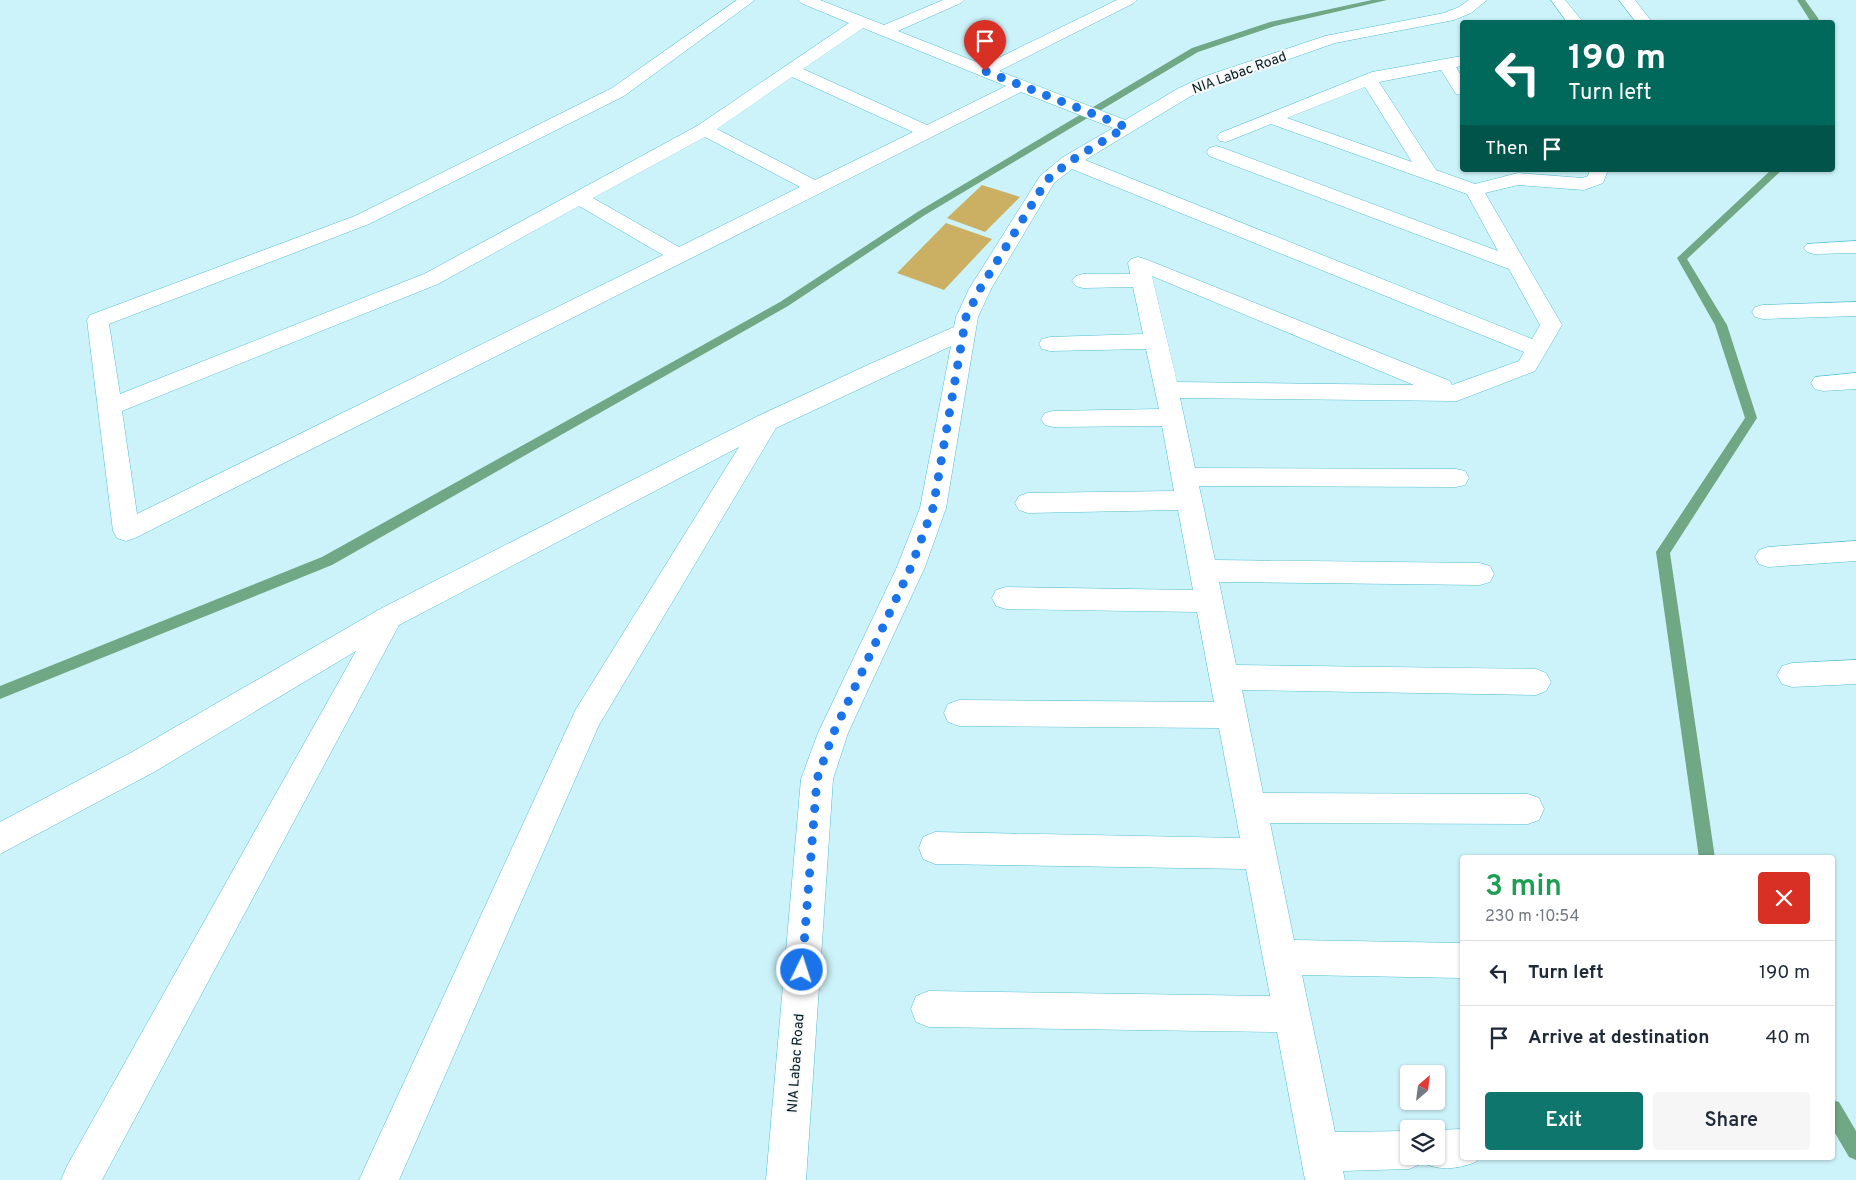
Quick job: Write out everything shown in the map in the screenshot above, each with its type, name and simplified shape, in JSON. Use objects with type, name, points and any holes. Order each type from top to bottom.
[{"type":"street","points":[[747,0],[618,92],[362,220],[98,320],[126,531],[1021,85]]},
{"type":"street","points":[[806,0],[1117,123]]},
{"type":"street","points":[[884,31],[956,0]]},
{"type":"street","points":[[985,71],[1130,0]]},
{"type":"street","name":"NIA Labac Road","points":[[786,1180],[817,779],[833,734],[911,567],[933,508],[966,317],[980,289],[1047,180],[1117,123],[1209,81],[1330,39],[1448,17],[1465,10],[1479,0]]},
{"type":"street","points":[[1627,0],[1642,20]]},
{"type":"street","points":[[1558,1],[1573,20]]},
{"type":"street","points":[[110,407],[431,279],[704,129],[862,22]]},
{"type":"street","points":[[1460,83],[1454,63],[1378,76],[1270,118],[1221,145],[1518,265]]},
{"type":"street","points":[[791,70],[928,132]]},
{"type":"street","points":[[1369,80],[1430,175]]},
{"type":"street","points":[[1270,118],[1474,190],[1516,175],[1584,184],[1596,179],[1598,172]]},
{"type":"street","points":[[704,129],[816,188]]},
{"type":"street","points":[[1070,161],[1537,349]]},
{"type":"street","points":[[1167,390],[1457,392],[1527,366],[1551,325],[1474,190]]},
{"type":"street","points":[[579,198],[679,255]]},
{"type":"street","points":[[1814,248],[1856,247]]},
{"type":"street","points":[[1400,1152],[1322,1166],[1167,390],[1138,263],[1457,392]]},
{"type":"street","points":[[1084,281],[1142,280]]},
{"type":"street","points":[[1762,312],[1856,309]]},
{"type":"street","points":[[0,839],[143,762],[390,616],[767,422],[880,368],[964,331]]},
{"type":"street","points":[[1050,344],[1156,341]]},
{"type":"street","points":[[1823,383],[1856,382]]},
{"type":"street","points":[[1053,419],[1172,417]]},
{"type":"street","points":[[379,1180],[587,718],[767,422]]},
{"type":"street","points":[[1028,502],[1186,488],[1456,478]]},
{"type":"street","points":[[1768,557],[1856,551]]},
{"type":"street","points":[[1203,571],[1480,574]]},
{"type":"street","points":[[1006,598],[1209,601]]},
{"type":"street","points":[[81,1180],[390,616]]},
{"type":"street","points":[[1792,675],[1856,672]]},
{"type":"street","points":[[1224,677],[1536,682]]},
{"type":"street","points":[[959,713],[1232,715]]},
{"type":"street","points":[[1250,808],[1528,809]]},
{"type":"street","points":[[935,848],[1259,854]]},
{"type":"street","points":[[1280,957],[1460,960]]},
{"type":"street","points":[[929,1009],[1292,1014]]},
{"type":"street","points":[[1445,1149],[1460,1148]]},
{"type":"building","points":[[982,185],[1020,197],[985,232],[947,218]]},
{"type":"building","points":[[946,223],[992,239],[944,290],[897,273]]},
{"type":"waterway","points":[[0,693],[327,561],[784,304],[922,213],[1195,50],[1273,24],[1383,0]]},
{"type":"waterway","points":[[1801,0],[1814,20]]},
{"type":"waterway","points":[[1707,855],[1663,552],[1751,418],[1721,325],[1682,258],[1775,172]]},
{"type":"waterway","points":[[1835,1114],[1856,1150]]},
{"type":"route","points":[[802,970],[817,779],[833,734],[911,567],[933,508],[966,317],[980,289],[1047,180],[1069,162],[1126,127],[985,71]]}]
